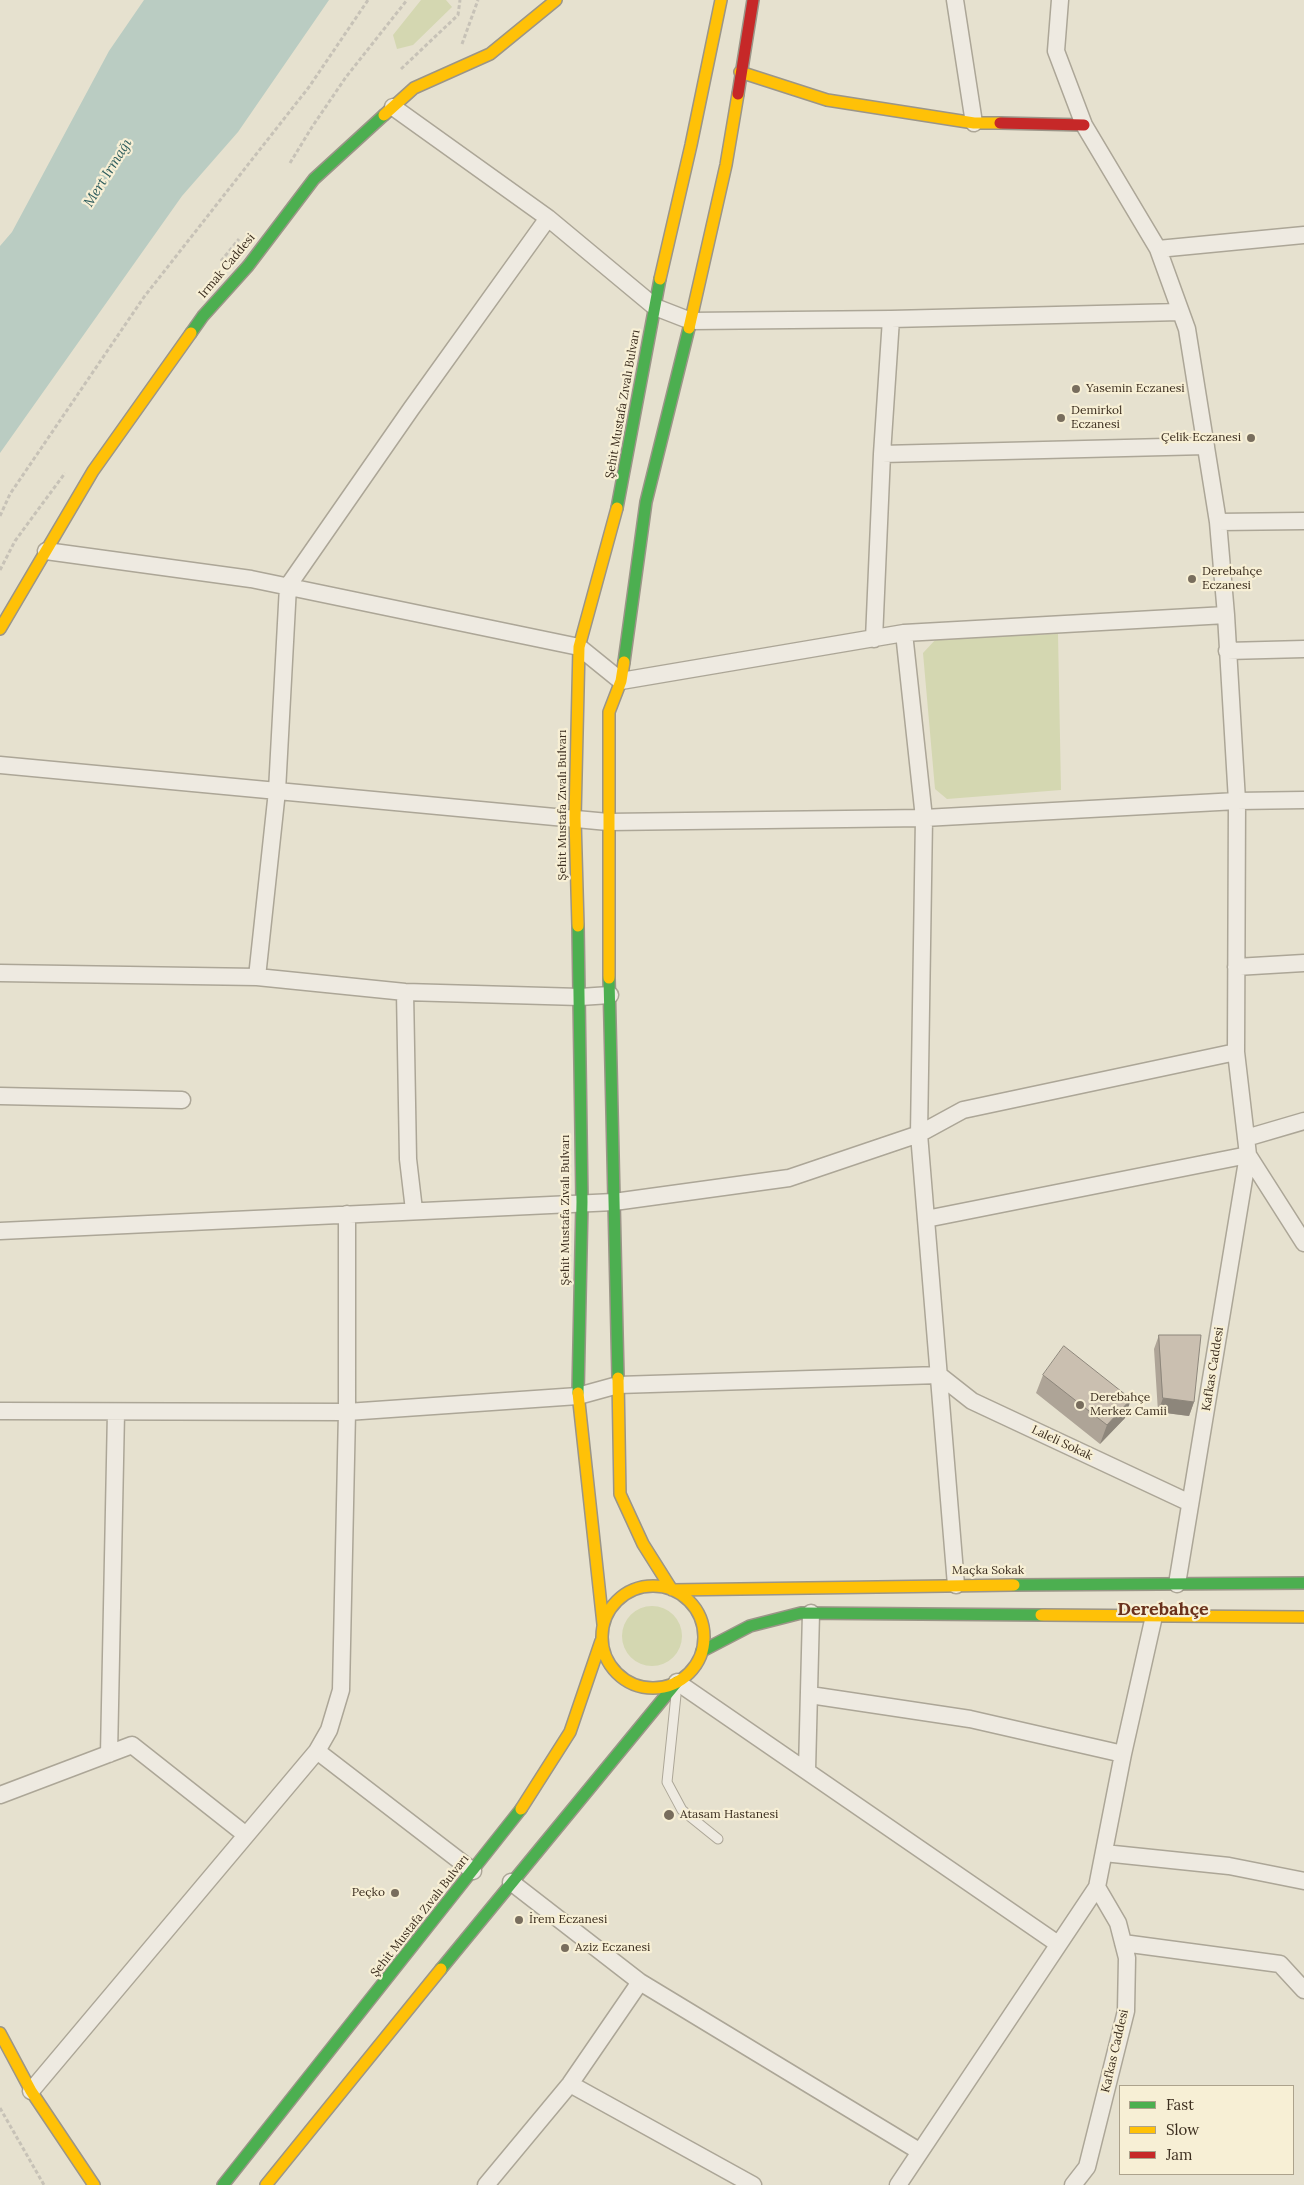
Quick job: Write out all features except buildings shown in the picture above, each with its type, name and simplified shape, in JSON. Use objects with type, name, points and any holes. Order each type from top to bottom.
[{"type":"main road","name":"Irmak Caddesi","points":[[0,629],[93,471],[203,316],[248,266],[314,179],[414,88],[490,54],[556,0]]},
{"type":"main road","name":"Şehit Mustafa Zıvalı Bulvarı","points":[[603,1624],[578,1396],[582,1202],[580,997],[574,818],[579,647],[620,497],[655,307],[721,0]]},
{"type":"main road","points":[[672,1590],[642,1544],[620,1494],[610,995],[609,712],[621,681],[646,502],[691,321],[726,165],[753,0]]},
{"type":"main road","points":[[740,72],[827,100],[974,123],[1084,125]]},
{"type":"main road","name":"Maçka Sokak","points":[[672,1590],[956,1585],[1304,1583]]},
{"type":"main road","points":[[266,2185],[511,1882],[677,1682],[692,1669],[702,1651],[703,1629],[695,1608],[685,1597],[672,1590],[655,1586],[638,1588],[622,1596],[610,1608],[603,1624],[601,1641],[606,1658],[615,1672],[628,1683],[644,1688],[661,1688],[677,1682]]},
{"type":"main road","points":[[702,1651],[750,1626],[801,1613],[1304,1617]]},
{"type":"main road","name":"Şehit Mustafa Zıvalı Bulvarı","points":[[223,2185],[473,1872],[524,1805],[570,1732],[601,1641]]},
{"type":"main road","points":[[0,2033],[31,2091],[94,2185]]},
{"type":"street","points":[[955,0],[974,123]]},
{"type":"street","points":[[1060,0],[1056,51],[1084,125],[1158,249],[1187,329],[1218,522],[1226,615],[1237,801],[1236,1052],[1248,1155],[1297,1218],[1304,1243]]},
{"type":"street","points":[[393,107],[548,218],[655,307],[691,321],[891,319],[1180,312]]},
{"type":"street","points":[[257,977],[277,791],[288,586],[411,409],[548,218]]},
{"type":"street","points":[[1158,249],[1304,235]]},
{"type":"street","points":[[874,639],[882,454],[891,319]]},
{"type":"street","points":[[882,454],[1206,446]]},
{"type":"street","points":[[1218,522],[1304,521]]},
{"type":"street","points":[[46,551],[288,586],[579,647],[621,681],[904,633],[1226,615]]},
{"type":"street","points":[[904,633],[924,818],[919,1134],[956,1585]]},
{"type":"street","points":[[1227,651],[1304,649]]},
{"type":"street","points":[[0,765],[608,822],[924,818],[1237,801],[1304,800]]},
{"type":"street","points":[[1236,967],[1304,963]]},
{"type":"street","points":[[0,974],[257,977],[405,992],[580,997],[610,995]]},
{"type":"street","points":[[405,992],[408,1160],[414,1210]]},
{"type":"street","points":[[0,1231],[582,1202],[614,1202],[789,1178],[919,1134],[963,1110],[1236,1052]]},
{"type":"street","points":[[0,1096],[182,1100]]},
{"type":"street","points":[[1246,1138],[1304,1121]]},
{"type":"street","points":[[926,1219],[1248,1155]]},
{"type":"street","name":"Kafkas Caddesi","points":[[1177,1584],[1248,1155]]},
{"type":"street","points":[[31,2091],[317,1752],[329,1730],[341,1690],[347,1412],[347,1214]]},
{"type":"street","points":[[0,1411],[347,1412],[578,1396],[618,1384],[939,1375]]},
{"type":"street","name":"Laleli Sokak","points":[[939,1375],[972,1401],[1190,1503]]},
{"type":"street","points":[[109,1754],[116,1412]]},
{"type":"street","points":[[808,1770],[812,1613]]},
{"type":"street","points":[[898,2185],[1097,1887],[1154,1616]]},
{"type":"street","points":[[677,1682],[808,1770],[1058,1944]]},
{"type":"street","points":[[810,1695],[970,1719],[1124,1754]]},
{"type":"street","points":[[0,1795],[132,1745],[246,1835]]},
{"type":"street","points":[[317,1752],[473,1872]]},
{"type":"street","points":[[1104,1853],[1229,1866],[1304,1881]]},
{"type":"street","points":[[511,1882],[640,1982],[919,2151]]},
{"type":"street","name":"Kafkas Caddesi","points":[[1073,2185],[1087,2167],[1126,2011],[1127,1958],[1118,1923],[1097,1887]]},
{"type":"street","points":[[1123,1943],[1280,1964],[1304,1990]]},
{"type":"street","points":[[486,2185],[570,2084],[640,1982]]},
{"type":"street","points":[[570,2084],[735,2181],[753,2185]]},
{"type":"lane","points":[[677,1682],[667,1782],[682,1810],[718,1839]]},
{"type":"path","points":[[0,516],[10,494],[144,297],[308,87],[368,0]]},
{"type":"path","points":[[290,163],[346,77],[407,0]]},
{"type":"path","points":[[461,45],[478,0]]},
{"type":"path","points":[[0,2108],[44,2185]]},
{"type":"green space","points":[[421,0],[446,0],[452,7],[413,45],[397,49],[393,35]]},
{"type":"green space","points":[[1058,634],[1061,790],[947,799],[935,789],[923,653],[937,638]]},
{"type":"green space","points":[[646,1606],[658,1606],[669,1611],[677,1619],[682,1630],[680,1648],[669,1661],[658,1666],[646,1666],[635,1661],[627,1653],[622,1642],[622,1630],[627,1619],[635,1611]]},
{"type":"water","name":"Mert Irmağı","points":[[144,0],[329,0],[238,132],[182,196],[0,453],[0,246],[12,232],[109,51]]},
{"type":"traffic: fast","points":[[191,333],[203,316],[248,266],[314,179],[384,115]]},
{"type":"traffic: fast","points":[[617,508],[660,279]]},
{"type":"traffic: fast","points":[[624,662],[646,502],[689,328]]},
{"type":"traffic: fast","points":[[578,926],[582,1202],[578,1393]]},
{"type":"traffic: fast","points":[[609,978],[618,1378]]},
{"type":"traffic: fast","points":[[1014,1585],[1304,1583]]},
{"type":"traffic: fast","points":[[702,1651],[750,1626],[801,1613],[1041,1615]]},
{"type":"traffic: fast","points":[[441,1969],[677,1682]]},
{"type":"traffic: fast","points":[[223,2185],[521,1809]]},
{"type":"traffic: slow","points":[[384,115],[414,88],[490,54],[556,0]]},
{"type":"traffic: slow","points":[[660,279],[691,145],[721,0]]},
{"type":"traffic: slow","points":[[740,72],[827,100],[974,123],[1000,123]]},
{"type":"traffic: slow","points":[[689,328],[726,165],[738,94]]},
{"type":"traffic: slow","points":[[0,629],[93,471],[191,333]]},
{"type":"traffic: slow","points":[[578,926],[575,818],[579,647],[617,508]]},
{"type":"traffic: slow","points":[[609,978],[609,712],[621,681],[624,662]]},
{"type":"traffic: slow","points":[[618,1378],[620,1494],[643,1544],[672,1590]]},
{"type":"traffic: slow","points":[[578,1393],[603,1624]]},
{"type":"traffic: slow","points":[[672,1590],[1014,1585]]},
{"type":"traffic: slow","points":[[653,1586],[673,1590],[689,1601],[700,1617],[704,1637],[700,1657],[689,1673],[673,1684],[653,1688],[633,1684],[617,1673],[606,1657],[602,1637],[606,1617],[617,1601],[633,1590],[653,1586]]},
{"type":"traffic: slow","points":[[1041,1615],[1304,1617]]},
{"type":"traffic: slow","points":[[521,1809],[570,1732],[601,1641]]},
{"type":"traffic: slow","points":[[266,2185],[441,1969]]},
{"type":"traffic: slow","points":[[0,2033],[31,2091],[94,2185]]},
{"type":"traffic: jam","points":[[738,94],[753,0]]},
{"type":"traffic: jam","points":[[1000,123],[1084,125]]},
{"type":"place","name":"Yasemin Eczanesi","points":[[1076,389]]},
{"type":"place","name":"Demirkol Eczanesi","points":[[1061,418]]},
{"type":"place","name":"Çelik Eczanesi","points":[[1251,438]]},
{"type":"place","name":"Derebahçe Eczanesi","points":[[1192,579]]},
{"type":"place","name":"Derebahçe Merkez Camii","points":[[1080,1405]]},
{"type":"place","name":"Atasam Hastanesi","points":[[669,1815]]},
{"type":"place","name":"Peçko","points":[[395,1893]]},
{"type":"place","name":"İrem Eczanesi","points":[[519,1920]]},
{"type":"place","name":"Aziz Eczanesi","points":[[565,1948]]},
{"type":"district","name":"Derebahçe","points":[[1163,1610]]}]
